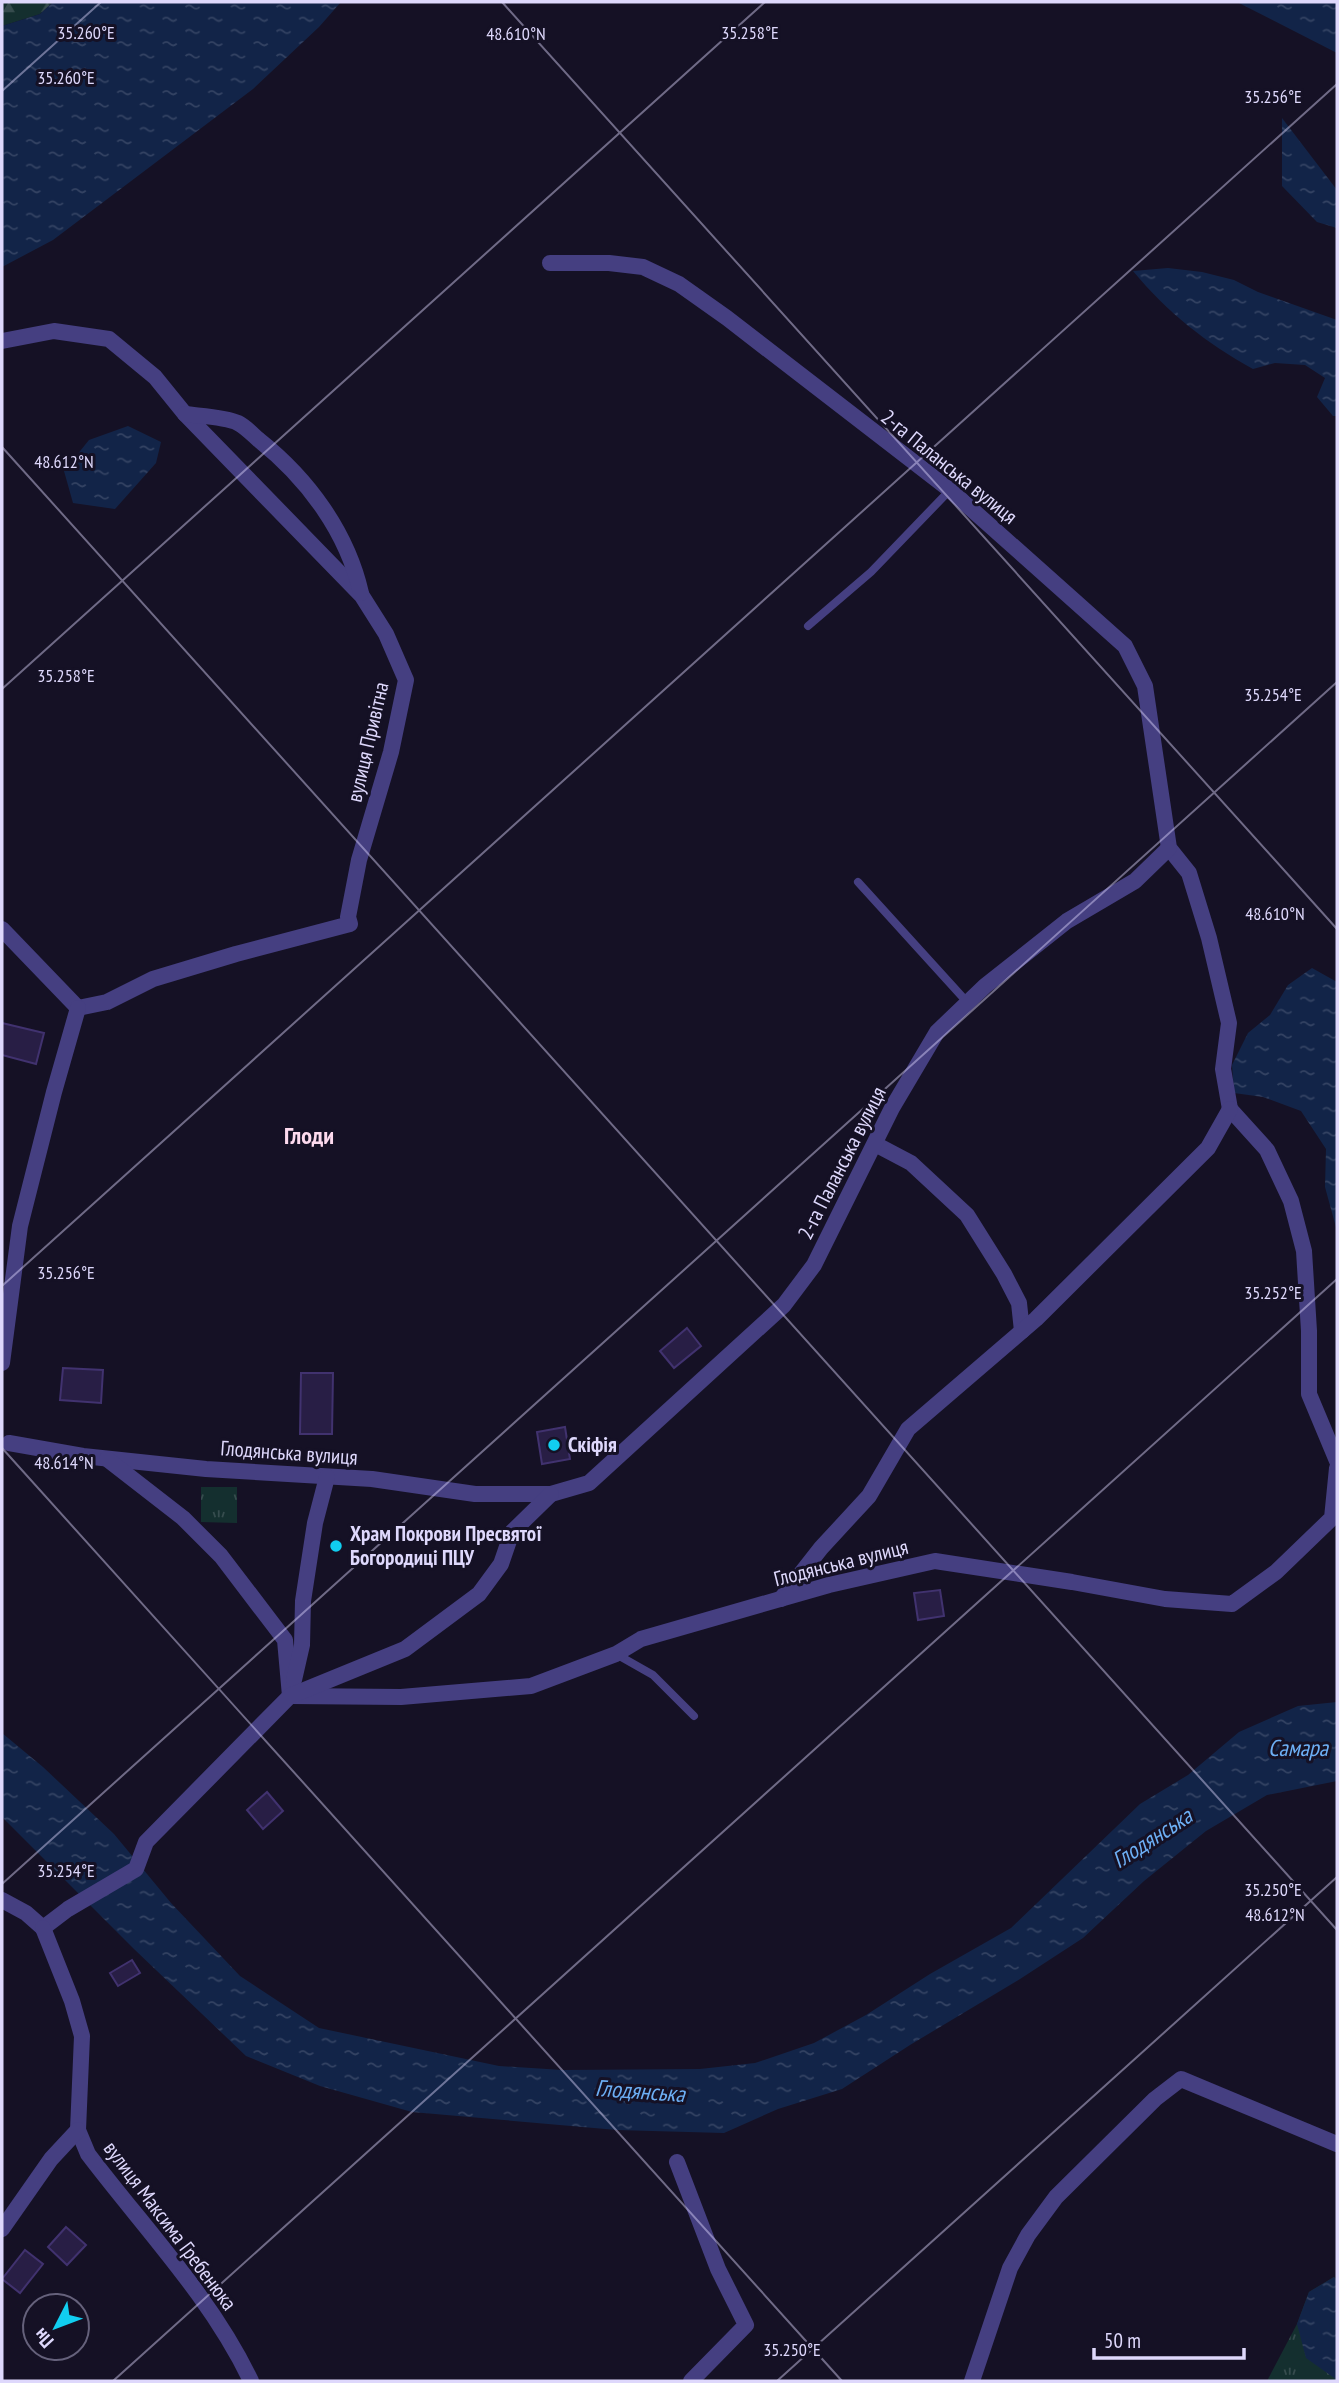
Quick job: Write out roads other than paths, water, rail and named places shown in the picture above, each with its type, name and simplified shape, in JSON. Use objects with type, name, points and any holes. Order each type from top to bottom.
[{"type":"street","name":"2-га Паланська вулиця","points":[[550,263],[610,263],[643,267],[680,284],[950,490],[1125,646],[1145,686],[1169,848],[1189,873],[1209,938],[1229,1023],[1223,1069],[1230,1110]]},
{"type":"street","name":"вулиця Привітна","points":[[2,341],[54,331],[109,339],[155,377],[186,414],[362,596],[386,635],[406,680],[391,752],[359,860],[348,917],[350,924],[236,954],[165,976],[107,1002],[78,1008]]},
{"type":"street","points":[[186,414],[237,422],[275,453],[308,489],[337,528],[354,564],[362,596]]},
{"type":"street","name":"2-га Паланська вулиця","points":[[551,1494],[589,1483],[784,1305],[814,1265],[892,1108],[937,1032],[985,986],[1067,921],[1136,881],[1169,848]]},
{"type":"street","points":[[2,929],[78,1008],[20,1226],[2,1363]]},
{"type":"street","points":[[781,1599],[869,1496],[908,1429],[1022,1331],[1208,1149],[1230,1110],[1267,1150],[1291,1201],[1304,1251],[1309,1331],[1309,1394],[1337,1461]]},
{"type":"street","points":[[875,1144],[911,1163],[967,1215],[1019,1303],[1022,1331]]},
{"type":"street","name":"Глодянська вулиця","points":[[4,1440],[107,1459],[206,1469],[372,1479],[475,1494],[551,1494]]},
{"type":"street","name":"Глодянська вулиця","points":[[107,1459],[183,1518],[221,1556],[285,1640],[290,1696],[401,1697],[531,1686],[616,1654],[641,1639],[829,1585],[935,1561],[1165,1599],[1232,1604],[1276,1572],[1332,1518],[1337,1468]]},
{"type":"street","points":[[290,1696],[302,1645],[303,1601],[315,1523],[327,1477]]},
{"type":"street","points":[[5,1906],[26,1913],[43,1928],[68,1909],[136,1869],[146,1842],[290,1696],[405,1649],[479,1594],[501,1564],[512,1532],[551,1494]]},
{"type":"street","name":"вулиця Максима Гребенюка","points":[[43,1928],[72,2001],[82,2036],[78,2130],[88,2154],[126,2205],[195,2288],[242,2362],[250,2381]]},
{"type":"street","points":[[972,2381],[1010,2268],[1028,2235],[1056,2197],[1155,2099],[1181,2078],[1337,2144]]},
{"type":"street","points":[[2,2229],[51,2160],[78,2130]]},
{"type":"street","points":[[677,2161],[718,2269],[746,2325],[691,2381]]},
{"type":"lane","points":[[808,626],[871,572],[950,490]]},
{"type":"lane","points":[[858,881],[967,1002]]},
{"type":"lane","points":[[616,1654],[653,1675],[694,1716]]},
{"type":"water","points":[[53,2],[341,2],[319,27],[253,89],[53,240],[2,267],[2,26],[40,14]]},
{"type":"water","points":[[1237,2],[1337,2],[1337,53]]},
{"type":"water","points":[[1282,118],[1337,190],[1337,228],[1317,222],[1282,186]]},
{"type":"water","points":[[1168,268],[1202,272],[1234,280],[1258,292],[1337,320],[1337,416],[1333,416],[1317,397],[1325,378],[1305,365],[1275,363],[1253,369],[1188,326],[1159,300],[1133,271]]},
{"type":"water","points":[[128,426],[161,442],[156,463],[115,509],[73,503],[64,471],[89,440]]},
{"type":"water","points":[[1312,968],[1337,982],[1337,1231],[1325,1187],[1326,1149],[1301,1111],[1263,1097],[1234,1093],[1232,1065],[1248,1033],[1270,1015],[1288,985]]},
{"type":"water","name":"Самара","points":[[1337,1702],[1337,1781],[1267,1795],[1206,1831],[1144,1881],[1083,1938],[1020,1979],[842,2089],[778,2109],[724,2133],[617,2130],[412,2112],[320,2086],[246,2056],[2,1817],[2,1733],[43,1767],[114,1834],[171,1903],[240,1976],[319,2028],[499,2066],[562,2070],[700,2069],[755,2063],[814,2043],[866,2015],[930,1974],[1011,1928],[1140,1804],[1188,1775],[1239,1732],[1298,1706]]},
{"type":"water","points":[[1334,2277],[1337,2280],[1337,2380],[1306,2358],[1297,2324],[1309,2292]]},
{"type":"place","name":"Скіфія","points":[[554,1445]]},
{"type":"place","name":"Храм Покрови Пресвятої Богородиці ПЦУ","points":[[336,1546]]},
{"type":"district","name":"Глоди","points":[[309,1136]]},
{"type":"water label","name":"Глодянська","points":[[1152,1838]]},
{"type":"water label","name":"Глодянська","points":[[640,2091]]}]
